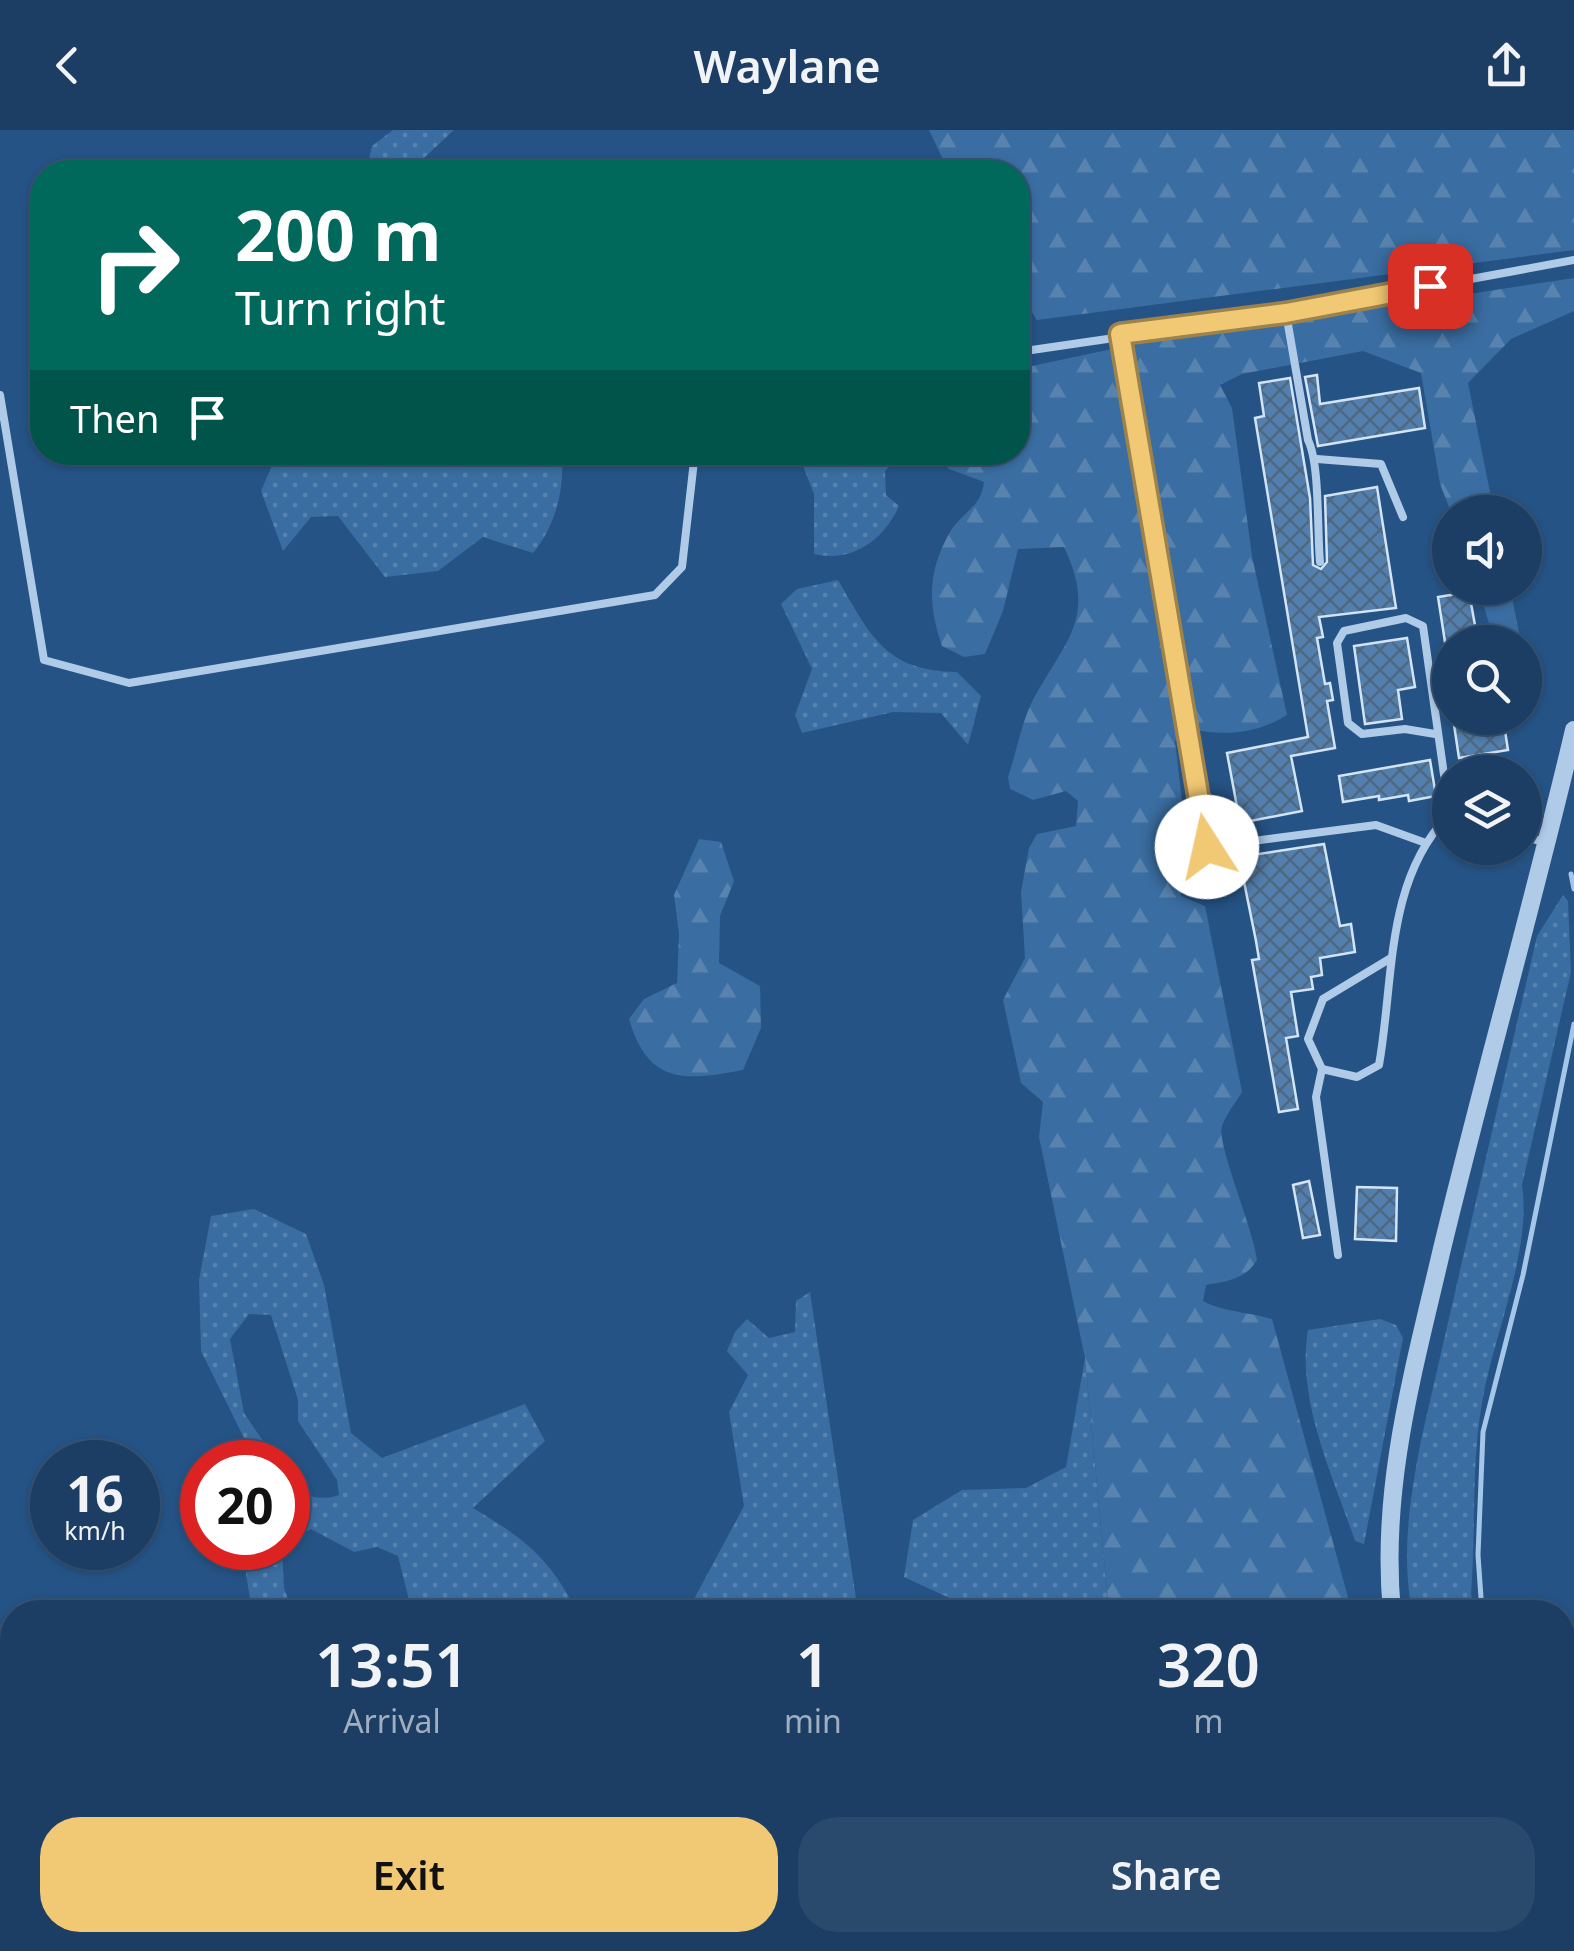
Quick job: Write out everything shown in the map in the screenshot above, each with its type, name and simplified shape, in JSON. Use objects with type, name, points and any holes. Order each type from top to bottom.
[{"type":"street","points":[[1391,1600],[1387,1557],[1391,1483],[1463,1163],[1574,730]]},
{"type":"lane","points":[[1030,350],[1286,313],[1574,260]]},
{"type":"lane","points":[[1286,313],[1308,440],[1317,459],[1314,492],[1320,562]]},
{"type":"lane","points":[[1120,334],[1207,847],[1376,825],[1423,842]]},
{"type":"lane","points":[[0,395],[44,660],[129,683],[654,595],[682,567],[694,465]]},
{"type":"lane","points":[[1317,459],[1381,464],[1403,517]]},
{"type":"lane","points":[[1406,618],[1423,626],[1436,734],[1405,729],[1362,734],[1348,723],[1337,642],[1344,631],[1406,618]]},
{"type":"lane","points":[[1322,1069],[1356,1077],[1379,1065],[1401,900],[1423,842],[1432,833]]},
{"type":"lane","points":[[1338,1255],[1316,1096],[1322,1069],[1308,1040],[1323,999],[1392,958]]},
{"type":"green space","points":[[393,130],[454,130],[422,160],[369,160],[372,146]]},
{"type":"green space","points":[[929,130],[1574,130],[1574,250],[1037,320],[1030,308],[1030,160],[943,160]]},
{"type":"green space","points":[[1574,278],[1574,311],[1511,339],[1468,383],[1491,495],[1444,495],[1421,373],[1363,351],[1242,374],[1220,385],[1232,408],[1252,556],[1287,715],[1239,732],[1188,728],[1175,741],[1187,844],[1181,896],[1205,906],[1242,1092],[1222,1126],[1222,1135],[1257,1260],[1241,1276],[1206,1285],[1203,1301],[1272,1319],[1349,1600],[1108,1600],[1085,1358],[1039,1137],[1043,1102],[1021,1083],[1003,1000],[1025,958],[1021,892],[1029,848],[1037,834],[1076,826],[1078,801],[1066,791],[1033,800],[1010,789],[1008,777],[1030,705],[1074,626],[1078,591],[1064,547],[1018,549],[1003,611],[985,654],[964,657],[942,646],[932,602],[942,547],[979,498],[984,482],[946,465],[1030,465],[1030,366],[1126,346]]},
{"type":"green space","points":[[272,465],[561,465],[557,506],[533,553],[483,537],[438,571],[385,577],[338,516],[311,517],[283,551],[261,491]]},
{"type":"green space","points":[[803,465],[891,465],[885,471],[886,495],[899,506],[876,539],[854,552],[828,556],[814,554],[814,494]]},
{"type":"green space","points":[[838,580],[883,647],[913,665],[957,672],[981,696],[968,745],[941,713],[893,712],[802,733],[795,715],[812,669],[781,604],[797,589]]},
{"type":"green space","points":[[1484,605],[1513,605],[1518,625],[1489,625]]},
{"type":"green space","points":[[699,839],[721,842],[734,881],[720,916],[719,963],[760,986],[761,1028],[743,1070],[686,1076],[658,1067],[647,1056],[629,1019],[644,999],[677,983],[679,934],[674,895]]},
{"type":"green space","points":[[1563,895],[1568,901],[1571,972],[1522,1185],[1522,1237],[1487,1377],[1479,1427],[1472,1600],[1410,1600],[1407,1547],[1421,1440],[1537,936]]},
{"type":"green space","points":[[254,1209],[306,1234],[324,1285],[351,1433],[382,1458],[525,1404],[545,1441],[473,1508],[534,1551],[571,1600],[409,1600],[398,1556],[377,1547],[354,1552],[310,1530],[310,1496],[339,1495],[337,1480],[298,1421],[298,1400],[271,1315],[249,1314],[230,1339],[244,1413],[262,1440],[245,1440],[201,1351],[199,1280],[211,1216]]},
{"type":"green space","points":[[810,1292],[856,1600],[693,1600],[744,1506],[729,1412],[748,1375],[727,1351],[735,1332],[747,1319],[769,1338],[795,1332],[796,1301]]},
{"type":"green space","points":[[1380,1319],[1396,1325],[1403,1338],[1364,1544],[1355,1541],[1327,1464],[1312,1410],[1306,1356],[1308,1330]]},
{"type":"green space","points":[[1085,1358],[1108,1600],[954,1600],[904,1577],[913,1520],[962,1490],[1026,1488],[1066,1467]]},
{"type":"green space","points":[[245,1570],[283,1570],[288,1600],[250,1600]]},
{"type":"building","points":[[1317,375],[1320,404],[1419,388],[1425,428],[1318,446],[1305,377]]},
{"type":"building","points":[[1290,378],[1310,498],[1313,565],[1321,569],[1327,562],[1325,496],[1377,487],[1396,608],[1319,617],[1323,637],[1317,638],[1325,684],[1330,683],[1333,700],[1327,701],[1335,748],[1291,756],[1302,811],[1240,823],[1227,753],[1308,737],[1255,418],[1264,416],[1259,383]]},
{"type":"building","points":[[1439,605],[1471,605],[1475,625],[1442,625]]},
{"type":"building","points":[[1407,638],[1415,687],[1398,690],[1402,719],[1365,724],[1354,646]]},
{"type":"building","points":[[1456,735],[1506,735],[1508,750],[1459,755]]},
{"type":"building","points":[[1430,760],[1432,797],[1409,801],[1408,795],[1379,800],[1379,796],[1343,802],[1339,776]]},
{"type":"building","points":[[1324,844],[1340,926],[1351,924],[1355,952],[1320,958],[1322,975],[1311,977],[1313,989],[1291,992],[1298,1036],[1286,1038],[1298,1109],[1279,1112],[1252,960],[1259,959],[1239,857]]},
{"type":"building","points":[[1309,1181],[1320,1235],[1303,1238],[1293,1185]]},
{"type":"building","points":[[1357,1187],[1397,1188],[1396,1241],[1355,1239]]},
{"type":"waterway","points":[[1571,874],[1574,889]]},
{"type":"waterway","points":[[1481,1600],[1478,1555],[1483,1432],[1523,1275],[1574,1024]]},
{"type":"route","points":[[1207,847],[1120,334],[1286,313],[1430,286]]}]
